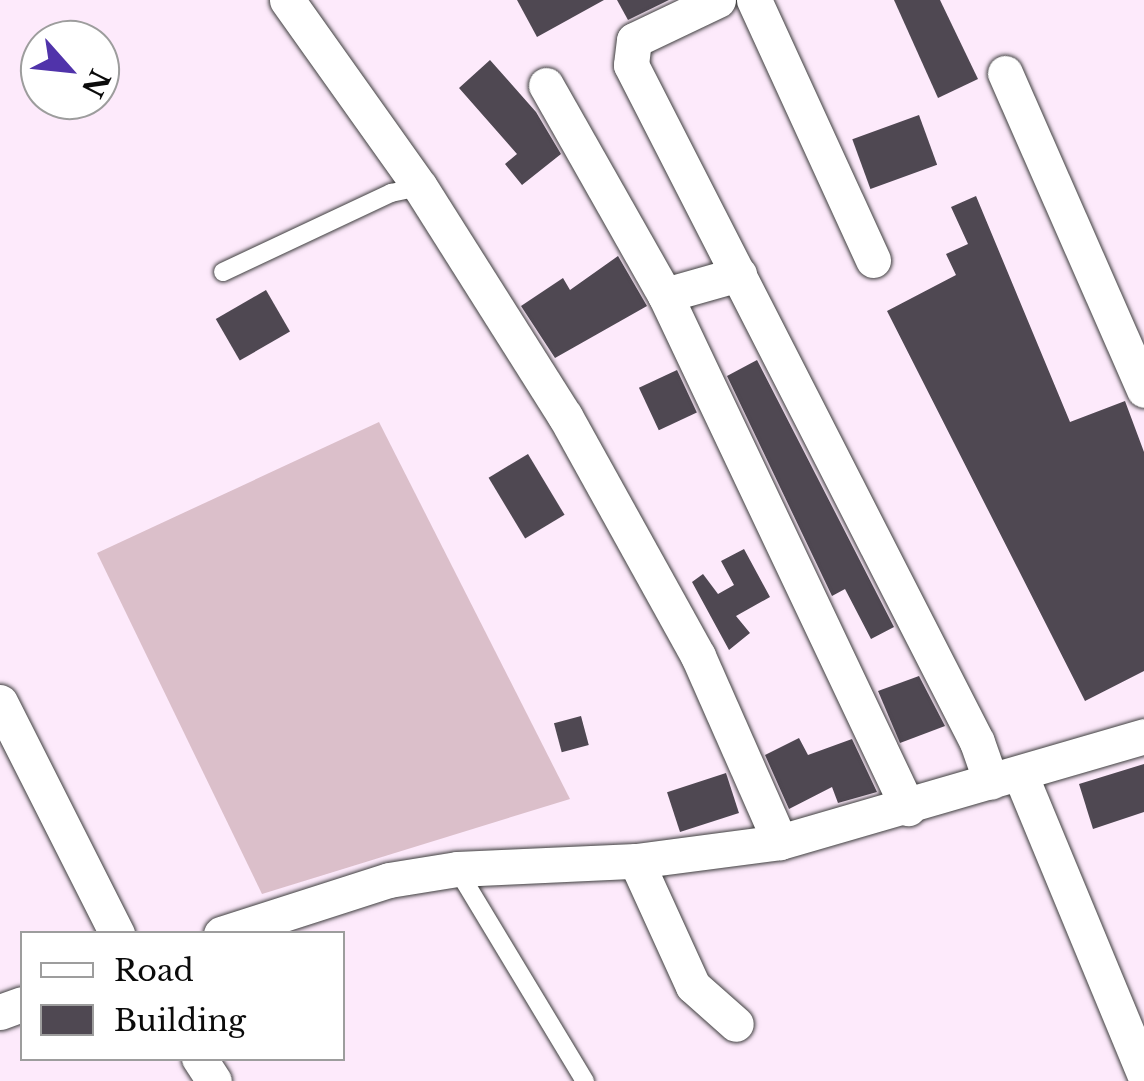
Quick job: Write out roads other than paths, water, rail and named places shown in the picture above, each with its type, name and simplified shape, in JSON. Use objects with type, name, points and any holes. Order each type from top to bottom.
[{"type":"street","points":[[288,0],[420,187],[565,416],[698,656],[780,842]]},
{"type":"street","points":[[718,0],[634,40],[631,65],[977,742],[1005,778],[1144,1073]]},
{"type":"street","points":[[754,0],[873,260]]},
{"type":"street","points":[[1005,73],[1144,390]]},
{"type":"street","points":[[546,85],[665,295],[908,808]]},
{"type":"street","points":[[665,295],[738,274]]},
{"type":"street","points":[[0,702],[116,931]]},
{"type":"street","points":[[231,931],[389,880],[457,868],[636,861],[780,842],[908,808],[1144,736]]},
{"type":"street","points":[[636,861],[693,986],[736,1024]]},
{"type":"lane","points":[[222,272],[392,194],[420,187]]},
{"type":"lane","points":[[457,868],[585,1081]]}]
